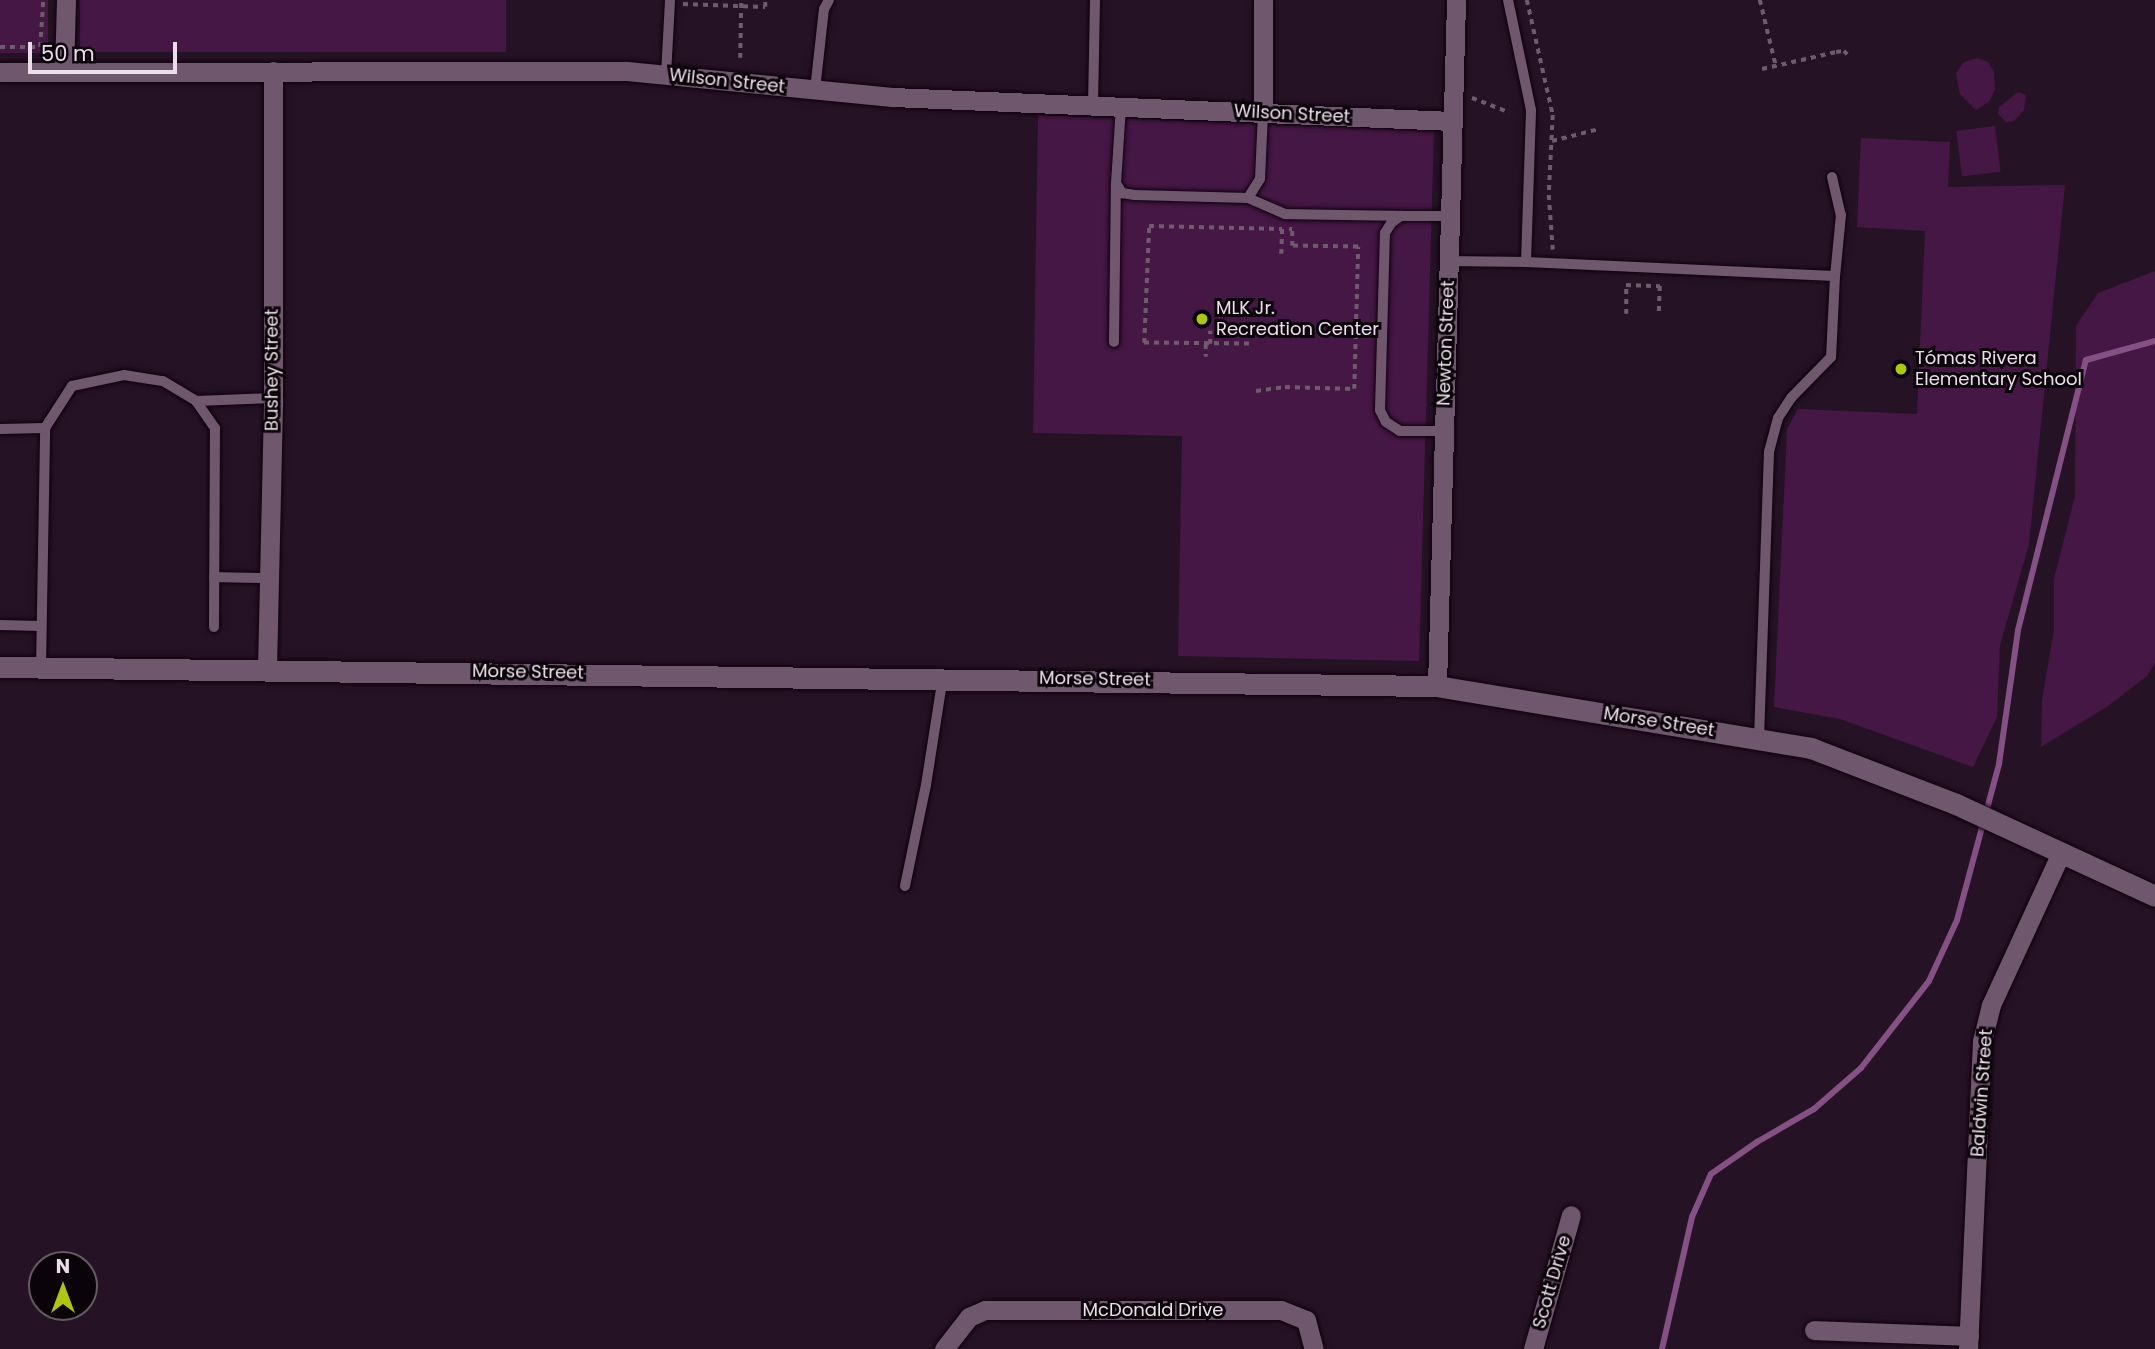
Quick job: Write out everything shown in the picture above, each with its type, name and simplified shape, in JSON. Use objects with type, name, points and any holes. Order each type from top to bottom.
[{"type":"street","points":[[64,72],[66,0]]},
{"type":"street","points":[[1263,0],[1263,112]]},
{"type":"street","name":"Newton Street","points":[[1437,685],[1456,0]]},
{"type":"street","name":"Bushey Street","points":[[267,670],[273,398],[273,71]]},
{"type":"street","name":"Wilson Street","points":[[0,72],[626,71],[893,97],[1452,121]]},
{"type":"street","name":"Morse Street","points":[[0,667],[1437,685],[1811,748],[1956,804],[2155,896]]},
{"type":"street","name":"Baldwin Street","points":[[1968,1343],[1982,1041],[1991,1005],[2061,853]]},
{"type":"street","name":"Scott Drive","points":[[1533,1349],[1571,1215]]},
{"type":"street","name":"McDonald Drive","points":[[944,1349],[969,1317],[985,1310],[1281,1310],[1306,1320],[1314,1349]]},
{"type":"street","points":[[1814,1330],[1968,1343]]},
{"type":"lane","points":[[815,90],[824,9],[829,0]]},
{"type":"lane","points":[[1093,105],[1095,0]]},
{"type":"lane","points":[[1508,0],[1531,110],[1526,262]]},
{"type":"lane","points":[[666,75],[669,2]]},
{"type":"lane","points":[[1114,342],[1116,183],[1121,106]]},
{"type":"lane","points":[[1248,198],[1260,179],[1263,112]]},
{"type":"lane","points":[[1759,739],[1769,452],[1778,418],[1791,398],[1830,357],[1841,215],[1832,177]]},
{"type":"lane","points":[[1116,183],[1122,193],[1135,195],[1248,198],[1285,214],[1449,216]]},
{"type":"lane","points":[[1401,216],[1385,233],[1380,410],[1386,422],[1400,431],[1443,431]]},
{"type":"lane","points":[[1448,261],[1835,275]]},
{"type":"lane","points":[[41,667],[45,428],[72,386],[124,375],[163,381],[196,401],[215,428],[214,627]]},
{"type":"lane","points":[[196,401],[273,398]]},
{"type":"lane","points":[[0,429],[45,428]]},
{"type":"lane","points":[[214,577],[268,578]]},
{"type":"lane","points":[[0,625],[41,626]]},
{"type":"lane","points":[[905,886],[926,785],[943,677]]},
{"type":"path","points":[[0,47],[40,47],[43,0]]},
{"type":"path","points":[[740,58],[741,0]]},
{"type":"path","points":[[669,2],[765,7],[765,0]]},
{"type":"path","points":[[1527,0],[1553,115],[1549,195],[1553,251],[1567,251]]},
{"type":"path","points":[[1760,0],[1776,66]]},
{"type":"path","points":[[1762,69],[1844,51],[1848,55]]},
{"type":"path","points":[[1469,98],[1509,112]]},
{"type":"path","points":[[1552,141],[1599,129]]},
{"type":"path","points":[[1249,344],[1144,343],[1149,226],[1282,228],[1292,230],[1292,246],[1358,247],[1354,389],[1285,387],[1256,391]]},
{"type":"path","points":[[1281,254],[1282,228]]},
{"type":"path","points":[[1626,314],[1626,285],[1660,286],[1659,316]]},
{"type":"path","points":[[1206,357],[1210,331]]},
{"type":"shaded area","points":[[0,0],[48,0],[48,53],[0,53]]},
{"type":"shaded area","points":[[80,0],[506,0],[506,52],[80,52]]},
{"type":"shaded area","points":[[1977,58],[1988,62],[1994,72],[1995,89],[1990,101],[1976,110],[1960,94],[1956,73],[1964,62]]},
{"type":"shaded area","points":[[2018,92],[2026,95],[2024,110],[2014,121],[2006,122],[1998,114],[1999,107]]},
{"type":"shaded area","points":[[1038,115],[1434,131],[1419,661],[1178,656],[1182,436],[1033,433]]},
{"type":"shaded area","points":[[1995,126],[2001,172],[1962,176],[1956,131]]},
{"type":"shaded area","points":[[1861,138],[1950,142],[1948,187],[2065,185],[2029,544],[2000,645],[1997,717],[1973,767],[1840,719],[1774,707],[1787,429],[1798,409],[1917,414],[1925,231],[1857,227]]},
{"type":"shaded area","points":[[2155,271],[2155,663],[2147,676],[2108,706],[2041,747],[2042,700],[2054,630],[2054,579],[2075,496],[2076,326],[2098,293]]},
{"type":"waterway","points":[[1662,1349],[1692,1217],[1711,1174],[1757,1142],[1814,1109],[1861,1068],[1929,981],[1957,920],[1999,764],[2018,630],[2086,360],[2155,341]]},
{"type":"place","name":"MLK Jr. Recreation Center","points":[[1202,319]]},
{"type":"place","name":"Tómas Rivera Elementary School","points":[[1901,369]]}]
